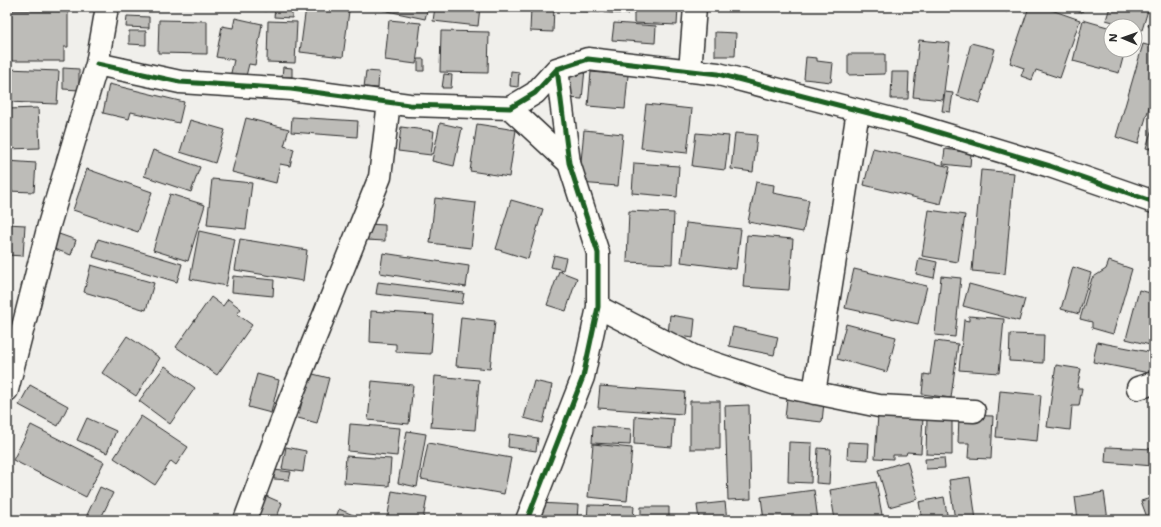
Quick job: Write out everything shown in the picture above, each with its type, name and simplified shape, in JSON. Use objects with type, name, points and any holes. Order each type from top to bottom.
[{"type":"street","points":[[7,390],[49,226],[97,64],[107,7]]},
{"type":"street","points":[[690,71],[695,7]]},
{"type":"street","points":[[97,64],[180,82],[291,89],[409,105],[510,108],[535,93],[557,69],[588,59],[718,74],[911,124],[1050,166],[1154,202]]},
{"type":"street","points":[[527,520],[583,377],[598,307],[598,253],[569,163],[557,69]]},
{"type":"street","points":[[245,520],[287,407],[380,177],[389,102]]},
{"type":"street","points":[[510,108],[569,163]]},
{"type":"street","points":[[814,393],[858,111]]},
{"type":"street","points":[[598,307],[695,357],[782,386],[879,406],[974,411]]},
{"type":"building","points":[[247,7],[266,7],[266,11]]},
{"type":"building","points":[[280,7],[292,7],[292,18],[274,17],[275,9],[280,10]]},
{"type":"building","points":[[306,7],[349,11],[343,57],[300,52]]},
{"type":"building","points":[[384,7],[428,7],[425,19],[383,10]]},
{"type":"building","points":[[435,7],[480,7],[478,26],[433,21]]},
{"type":"building","points":[[531,7],[554,7],[553,32],[530,31]]},
{"type":"building","points":[[578,7],[628,7],[628,14],[578,11]]},
{"type":"building","points":[[634,7],[678,7],[677,25],[634,23]]},
{"type":"building","points":[[991,7],[1008,7],[1007,12]]},
{"type":"building","points":[[1029,7],[1043,7],[1080,20],[1060,78],[1036,70],[1032,80],[1021,76],[1024,68],[1010,63]]},
{"type":"building","points":[[1067,7],[1084,7],[1082,12]]},
{"type":"building","points":[[1110,7],[1149,7],[1143,27],[1143,18],[1107,18]]},
{"type":"building","points":[[1154,7],[1154,28],[1148,26]]},
{"type":"building","points":[[7,10],[68,11],[68,47],[64,47],[64,61],[7,61]]},
{"type":"building","points":[[127,16],[149,17],[149,28],[126,27]]},
{"type":"building","points":[[235,18],[262,24],[255,65],[249,64],[245,80],[230,77],[234,60],[216,57],[222,26],[233,28]]},
{"type":"building","points":[[159,20],[207,21],[207,54],[158,53]]},
{"type":"building","points":[[389,20],[421,23],[416,64],[385,60]]},
{"type":"building","points":[[1083,20],[1103,26],[1103,58],[1123,58],[1119,73],[1073,61]]},
{"type":"building","points":[[268,21],[297,22],[295,63],[267,62]]},
{"type":"building","points":[[614,23],[656,26],[655,43],[612,40]]},
{"type":"building","points":[[129,31],[146,31],[146,45],[129,44]]},
{"type":"building","points":[[441,31],[489,32],[488,73],[440,72]]},
{"type":"building","points":[[715,32],[736,33],[735,56],[715,56]]},
{"type":"building","points":[[919,40],[950,43],[943,100],[913,97]]},
{"type":"building","points":[[971,43],[995,49],[980,103],[957,96]]},
{"type":"building","points":[[1143,44],[1154,47],[1154,91],[1138,144],[1116,137],[1139,58],[1143,58]]},
{"type":"building","points":[[848,54],[885,54],[885,74],[848,75]]},
{"type":"building","points":[[806,57],[817,58],[817,61],[833,63],[831,82],[804,79]]},
{"type":"building","points":[[418,59],[424,59],[424,71],[418,71]]},
{"type":"building","points":[[283,67],[292,68],[292,77],[282,77]]},
{"type":"building","points":[[63,68],[79,69],[79,90],[63,89]]},
{"type":"building","points":[[569,68],[585,69],[582,99],[567,98]]},
{"type":"building","points":[[7,69],[59,71],[57,104],[7,102]]},
{"type":"building","points":[[366,71],[379,72],[378,88],[364,87]]},
{"type":"building","points":[[511,71],[519,72],[518,87],[510,86]]},
{"type":"building","points":[[591,72],[628,75],[625,109],[588,106]]},
{"type":"building","points":[[892,72],[909,72],[908,99],[891,99]]},
{"type":"building","points":[[444,74],[452,75],[451,88],[442,88]]},
{"type":"building","points":[[109,84],[184,102],[179,123],[131,112],[129,119],[103,113]]},
{"type":"building","points":[[945,92],[953,93],[950,112],[942,111]]},
{"type":"building","points":[[646,104],[692,109],[687,153],[641,148]]},
{"type":"building","points":[[38,108],[40,148],[7,149],[7,109]]},
{"type":"building","points":[[292,117],[358,121],[357,137],[291,132]]},
{"type":"building","points":[[246,118],[289,129],[284,146],[294,149],[290,166],[280,164],[276,183],[232,172]]},
{"type":"building","points":[[190,120],[225,130],[215,163],[180,152]]},
{"type":"building","points":[[1154,122],[1154,150],[1146,148]]},
{"type":"building","points":[[440,123],[462,128],[454,166],[432,161]]},
{"type":"building","points":[[477,124],[516,130],[509,177],[470,171]]},
{"type":"building","points":[[401,127],[434,131],[431,155],[398,151]]},
{"type":"building","points":[[584,130],[623,134],[618,186],[579,183]]},
{"type":"building","points":[[696,133],[729,136],[725,170],[692,166]]},
{"type":"building","points":[[735,133],[757,135],[753,172],[731,169]]},
{"type":"building","points":[[873,148],[950,167],[941,204],[864,185]]},
{"type":"building","points":[[945,149],[971,153],[970,167],[943,164]]},
{"type":"building","points":[[153,150],[200,167],[191,192],[144,176]]},
{"type":"building","points":[[7,161],[36,163],[34,192],[7,191]]},
{"type":"building","points":[[634,163],[679,166],[677,197],[632,193]]},
{"type":"building","points":[[87,169],[152,192],[138,232],[73,210]]},
{"type":"building","points":[[981,170],[1014,173],[1005,274],[972,271]]},
{"type":"building","points":[[212,179],[252,183],[246,229],[207,225]]},
{"type":"building","points":[[756,182],[774,185],[773,193],[809,200],[803,232],[748,222]]},
{"type":"building","points":[[170,194],[205,205],[188,261],[153,250]]},
{"type":"building","points":[[435,198],[476,203],[471,248],[430,243]]},
{"type":"building","points":[[511,200],[543,209],[528,259],[496,249]]},
{"type":"building","points":[[929,210],[965,215],[958,262],[922,256]]},
{"type":"building","points":[[629,211],[674,213],[672,264],[627,262]]},
{"type":"building","points":[[686,223],[741,229],[736,269],[681,262]]},
{"type":"building","points":[[7,224],[25,225],[23,256],[7,255]]},
{"type":"building","points":[[367,224],[385,225],[385,241],[366,240]]},
{"type":"building","points":[[199,231],[235,239],[226,286],[190,279]]},
{"type":"building","points":[[59,234],[76,240],[71,255],[54,249]]},
{"type":"building","points":[[747,235],[793,239],[789,290],[743,287]]},
{"type":"building","points":[[98,239],[182,264],[177,282],[93,257]]},
{"type":"building","points":[[240,239],[307,250],[303,281],[235,270]]},
{"type":"building","points":[[383,253],[469,266],[466,287],[380,273]]},
{"type":"building","points":[[554,255],[566,258],[563,270],[551,267]]},
{"type":"building","points":[[919,258],[937,262],[934,278],[916,274]]},
{"type":"building","points":[[1109,261],[1132,269],[1113,334],[1092,328],[1092,322],[1080,319],[1092,278],[1106,269]]},
{"type":"building","points":[[91,265],[154,283],[146,310],[84,292]]},
{"type":"building","points":[[1073,267],[1091,273],[1079,314],[1061,309]]},
{"type":"building","points":[[854,269],[927,286],[918,324],[845,308]]},
{"type":"building","points":[[559,271],[577,278],[566,311],[547,305]]},
{"type":"building","points":[[233,276],[274,280],[273,296],[232,292]]},
{"type":"building","points":[[941,276],[961,278],[955,337],[935,335]]},
{"type":"building","points":[[378,282],[464,293],[462,304],[376,294]]},
{"type":"building","points":[[969,284],[1025,299],[1019,321],[963,306]]},
{"type":"building","points":[[1139,290],[1154,294],[1154,346],[1126,339]]},
{"type":"building","points":[[211,297],[223,306],[228,299],[241,309],[237,314],[252,325],[217,375],[176,347]]},
{"type":"building","points":[[371,311],[434,315],[431,354],[396,352],[396,344],[370,342]]},
{"type":"building","points":[[670,315],[695,319],[693,338],[668,334]]},
{"type":"building","points":[[969,316],[1004,319],[999,373],[959,370],[964,320],[969,321]]},
{"type":"building","points":[[461,317],[495,321],[490,369],[456,366]]},
{"type":"building","points":[[846,324],[896,337],[887,372],[837,359]]},
{"type":"building","points":[[733,327],[778,337],[774,355],[729,346]]},
{"type":"building","points":[[1010,334],[1044,335],[1043,363],[1009,361]]},
{"type":"building","points":[[127,336],[160,358],[136,396],[102,373]]},
{"type":"building","points":[[935,341],[958,344],[951,398],[922,394],[924,374],[930,375]]},
{"type":"building","points":[[1097,342],[1154,353],[1154,374],[1093,362]]},
{"type":"building","points":[[1056,365],[1081,369],[1077,388],[1082,388],[1079,406],[1072,406],[1070,430],[1047,427]]},
{"type":"building","points":[[165,366],[195,388],[170,424],[139,401]]},
{"type":"building","points":[[309,373],[329,378],[317,423],[298,418]]},
{"type":"building","points":[[257,374],[279,380],[271,413],[248,407]]},
{"type":"building","points":[[435,376],[479,380],[475,430],[431,427]]},
{"type":"building","points":[[372,381],[413,385],[409,424],[368,420]]},
{"type":"building","points":[[534,381],[552,385],[543,423],[524,418]]},
{"type":"building","points":[[30,385],[68,406],[58,426],[19,405]]},
{"type":"building","points":[[600,386],[685,392],[683,414],[598,408]]},
{"type":"building","points":[[1000,391],[1041,395],[1037,441],[996,437]]},
{"type":"building","points":[[787,398],[824,402],[822,422],[785,418]]},
{"type":"building","points":[[690,401],[720,401],[720,449],[690,449]]},
{"type":"building","points":[[749,405],[751,499],[728,500],[725,406]]},
{"type":"building","points":[[878,415],[923,417],[921,453],[907,452],[906,455],[893,455],[893,459],[875,458]]},
{"type":"building","points":[[959,415],[993,416],[991,459],[968,458],[969,443],[958,443]]},
{"type":"building","points":[[141,416],[188,447],[176,465],[171,461],[155,485],[114,458]]},
{"type":"building","points":[[635,416],[674,419],[672,447],[634,444]]},
{"type":"building","points":[[927,417],[952,418],[952,455],[926,454]]},
{"type":"building","points":[[87,418],[116,431],[107,453],[77,440]]},
{"type":"building","points":[[350,424],[400,428],[397,456],[348,451]]},
{"type":"building","points":[[31,425],[104,462],[86,497],[13,460]]},
{"type":"building","points":[[593,426],[631,429],[630,445],[592,443]]},
{"type":"building","points":[[407,431],[426,434],[417,487],[398,483]]},
{"type":"building","points":[[509,434],[538,438],[536,451],[508,447]]},
{"type":"building","points":[[789,442],[812,443],[811,483],[788,482]]},
{"type":"building","points":[[848,442],[869,443],[868,460],[847,459]]},
{"type":"building","points":[[428,443],[511,458],[504,494],[421,479]]},
{"type":"building","points":[[593,444],[632,448],[627,501],[588,497]]},
{"type":"building","points":[[286,447],[306,451],[303,472],[282,469]]},
{"type":"building","points":[[1106,447],[1154,449],[1153,466],[1105,462]]},
{"type":"building","points":[[818,448],[831,449],[829,484],[816,483]]},
{"type":"building","points":[[346,456],[391,459],[389,486],[344,483]]},
{"type":"building","points":[[944,458],[945,468],[926,469],[925,459]]},
{"type":"building","points":[[907,461],[918,499],[889,507],[878,470]]},
{"type":"building","points":[[274,470],[291,472],[289,480],[274,479]]},
{"type":"building","points":[[970,477],[976,520],[955,520],[949,480]]},
{"type":"building","points":[[876,482],[883,520],[835,520],[830,490]]},
{"type":"building","points":[[100,487],[113,493],[100,520],[97,520],[87,515]]},
{"type":"building","points":[[814,490],[818,520],[764,520],[761,497]]},
{"type":"building","points":[[392,491],[427,497],[423,520],[387,520]]},
{"type":"building","points":[[1104,492],[1108,520],[1078,520],[1075,497]]},
{"type":"building","points":[[266,496],[282,503],[276,520],[257,520]]},
{"type":"building","points":[[944,497],[948,520],[922,520],[919,502]]},
{"type":"building","points":[[1154,497],[1154,520],[1148,520],[1141,501]]},
{"type":"building","points":[[725,502],[727,520],[699,520],[697,505]]},
{"type":"building","points":[[538,503],[578,505],[577,520],[537,520]]},
{"type":"building","points":[[588,505],[634,506],[633,520],[587,520]]},
{"type":"building","points":[[641,507],[669,507],[669,520],[641,520]]},
{"type":"building","points":[[339,509],[365,520],[335,520]]},
{"type":"cycle path","points":[[97,64],[180,82],[291,89],[409,105],[510,108],[535,93],[557,69],[588,59],[718,74],[911,124],[1050,166],[1154,202]]},
{"type":"cycle path","points":[[527,520],[583,377],[598,307],[598,253],[569,163],[557,69]]}]
